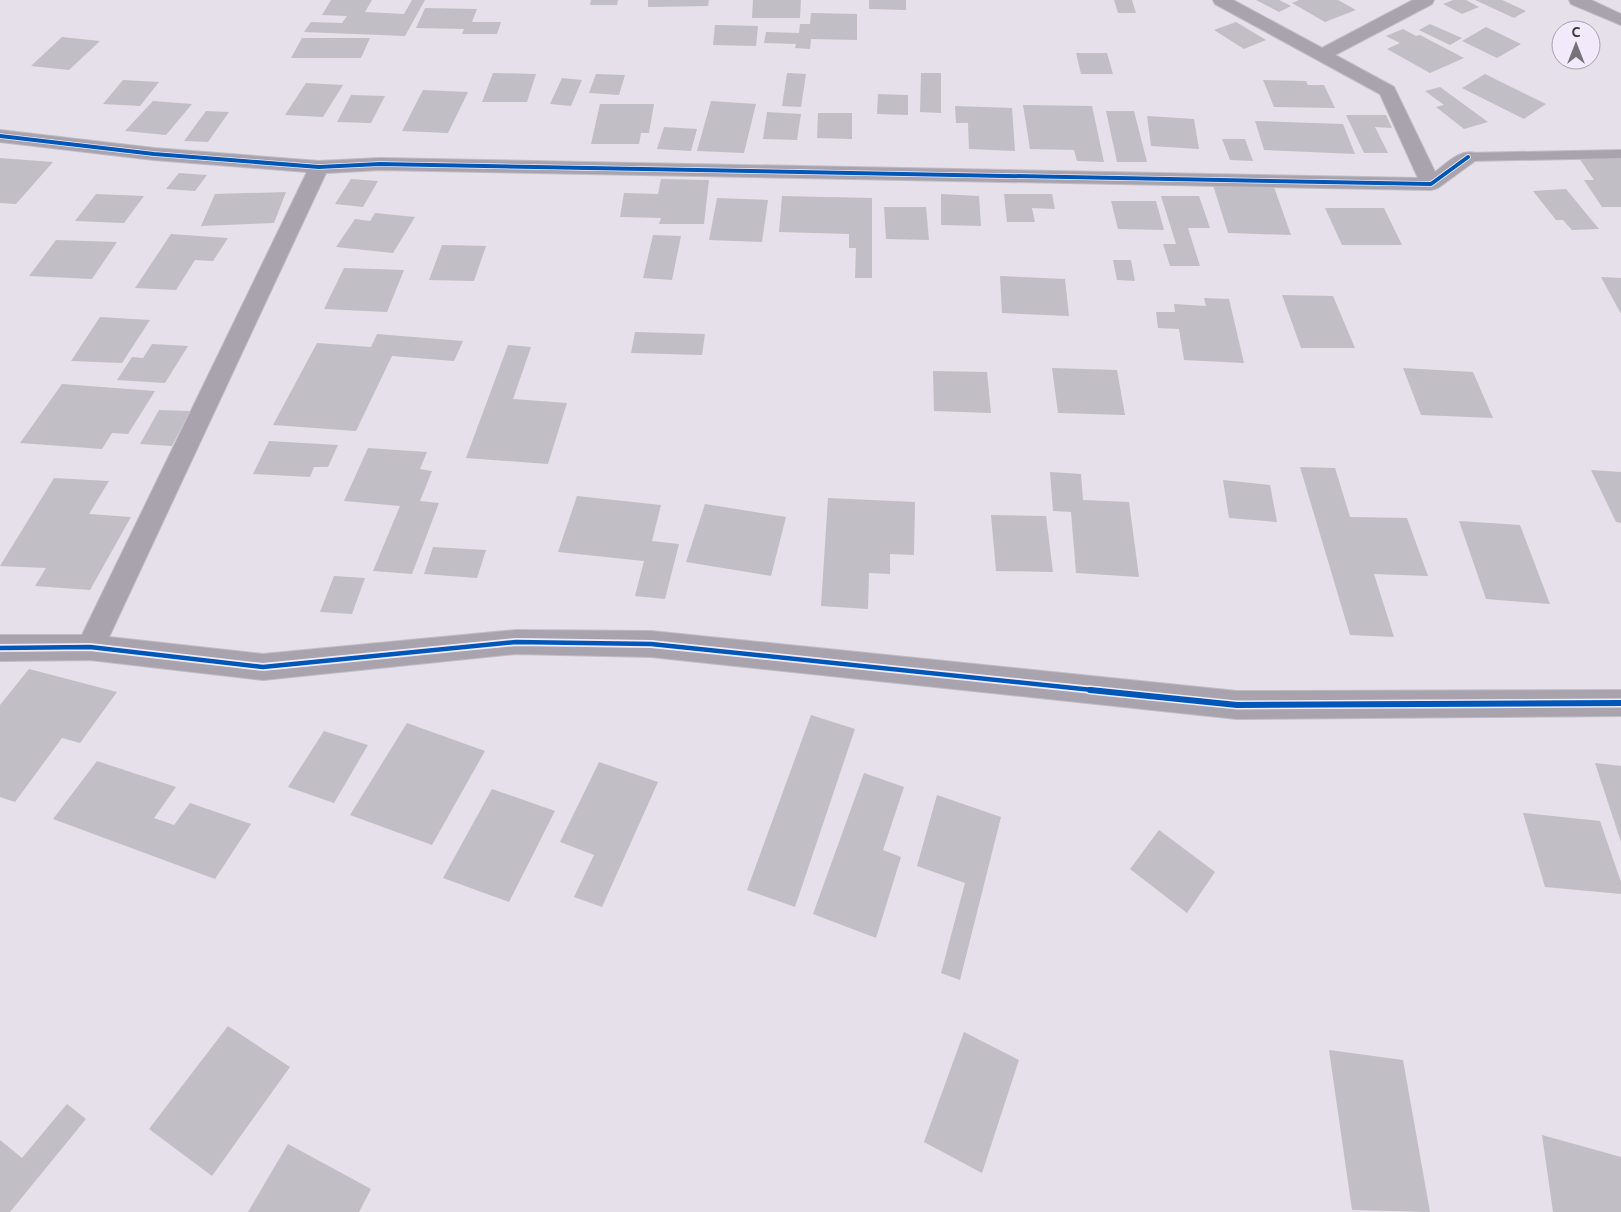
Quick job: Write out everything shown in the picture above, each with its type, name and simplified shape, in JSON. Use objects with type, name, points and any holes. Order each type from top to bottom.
[{"type":"street","points":[[1221,0],[1388,91],[1431,184]]},
{"type":"street","points":[[1321,54],[1426,0]]},
{"type":"street","points":[[1577,0],[1621,20]]},
{"type":"street","points":[[0,136],[154,154],[319,167],[390,164],[1431,184],[1468,157]]},
{"type":"street","points":[[90,647],[319,167]]},
{"type":"street","points":[[0,648],[90,647],[264,667],[516,642],[651,644],[1237,705],[1621,702]]},
{"type":"lane","points":[[1468,157],[1621,154]]},
{"type":"building","points":[[331,0],[372,0],[365,12],[404,14],[412,0],[425,0],[405,36],[304,32],[311,22],[342,23],[347,16],[322,15]]},
{"type":"building","points":[[591,0],[618,0],[617,5],[590,5]]},
{"type":"building","points":[[648,0],[709,0],[708,6],[648,7]]},
{"type":"building","points":[[753,0],[801,0],[800,18],[752,18]]},
{"type":"building","points":[[869,0],[906,0],[906,10],[869,9]]},
{"type":"building","points":[[1114,0],[1132,0],[1136,13],[1118,13]]},
{"type":"building","points":[[1256,0],[1279,0],[1291,6],[1279,12]]},
{"type":"building","points":[[1299,0],[1338,0],[1356,10],[1325,22],[1292,3]]},
{"type":"building","points":[[1453,0],[1466,0],[1479,7],[1462,14],[1443,4]]},
{"type":"building","points":[[1475,0],[1502,0],[1526,11],[1514,18]]},
{"type":"building","points":[[425,8],[477,9],[472,22],[501,22],[497,34],[462,34],[464,29],[416,28]]},
{"type":"building","points":[[811,13],[857,14],[857,40],[811,39],[810,49],[795,48],[796,44],[764,43],[766,32],[799,33],[800,24],[810,24]]},
{"type":"building","points":[[1236,22],[1266,40],[1244,49],[1214,30]]},
{"type":"building","points":[[1430,24],[1462,38],[1450,45],[1419,30]]},
{"type":"building","points":[[715,25],[758,26],[756,46],[713,45]]},
{"type":"building","points":[[1486,27],[1521,44],[1497,58],[1462,41]]},
{"type":"building","points":[[1403,29],[1416,36],[1420,35],[1464,58],[1430,73],[1387,49],[1400,43],[1386,36]]},
{"type":"building","points":[[62,37],[100,41],[69,70],[31,66]]},
{"type":"building","points":[[302,38],[370,38],[361,58],[291,58]]},
{"type":"building","points":[[1076,53],[1107,53],[1113,74],[1081,74]]},
{"type":"building","points":[[493,73],[536,74],[527,102],[482,102]]},
{"type":"building","points":[[787,73],[806,74],[801,107],[782,106]]},
{"type":"building","points":[[921,73],[941,73],[941,113],[920,112]]},
{"type":"building","points":[[596,74],[625,75],[619,95],[589,93]]},
{"type":"building","points":[[1485,74],[1546,104],[1524,119],[1462,88]]},
{"type":"building","points":[[562,78],[582,80],[571,106],[550,104]]},
{"type":"building","points":[[123,80],[159,82],[140,106],[103,104]]},
{"type":"building","points":[[1263,80],[1306,81],[1308,85],[1324,85],[1335,108],[1274,107]]},
{"type":"building","points":[[306,83],[343,85],[323,117],[285,115]]},
{"type":"building","points":[[1440,87],[1488,122],[1464,129],[1436,107],[1444,105],[1425,91]]},
{"type":"building","points":[[423,90],[468,92],[448,133],[402,131]]},
{"type":"building","points":[[878,94],[908,95],[908,115],[877,114]]},
{"type":"building","points":[[351,95],[385,96],[371,123],[337,122]]},
{"type":"building","points":[[153,101],[192,104],[166,135],[125,131]]},
{"type":"building","points":[[711,101],[756,104],[744,153],[697,151]]},
{"type":"building","points":[[600,104],[654,104],[649,133],[641,133],[639,144],[591,144]]},
{"type":"building","points":[[1023,105],[1092,106],[1104,162],[1077,161],[1074,150],[1030,149]]},
{"type":"building","points":[[955,106],[1012,108],[1015,151],[969,149],[968,123],[956,123]]},
{"type":"building","points":[[206,111],[229,112],[208,142],[184,141]]},
{"type":"building","points":[[1106,111],[1134,111],[1147,162],[1117,162]]},
{"type":"building","points":[[767,112],[801,114],[797,140],[763,139]]},
{"type":"building","points":[[818,113],[852,113],[852,139],[817,138]]},
{"type":"building","points":[[1346,115],[1386,115],[1392,128],[1375,127],[1388,153],[1364,153]]},
{"type":"building","points":[[1147,116],[1194,119],[1199,149],[1151,146]]},
{"type":"building","points":[[1255,121],[1343,124],[1355,154],[1264,150]]},
{"type":"building","points":[[664,127],[697,129],[691,151],[657,149]]},
{"type":"building","points":[[1222,139],[1245,139],[1253,161],[1230,160]]},
{"type":"building","points":[[0,158],[53,162],[16,204],[0,203]]},
{"type":"building","points":[[1579,158],[1621,159],[1621,207],[1602,207],[1584,180],[1594,180]]},
{"type":"building","points":[[179,173],[207,175],[195,191],[166,189]]},
{"type":"building","points":[[351,179],[378,181],[363,207],[335,204]]},
{"type":"building","points":[[661,179],[709,180],[704,224],[659,224],[661,218],[620,217],[624,193],[658,194]]},
{"type":"building","points":[[1213,185],[1274,187],[1291,235],[1228,233]]},
{"type":"building","points":[[1566,189],[1599,229],[1572,230],[1563,220],[1556,220],[1533,191]]},
{"type":"building","points":[[286,192],[274,223],[201,226],[215,194]]},
{"type":"building","points":[[96,194],[144,196],[124,223],[75,221]]},
{"type":"building","points":[[941,194],[979,196],[981,226],[941,225]]},
{"type":"building","points":[[1004,194],[1052,194],[1055,209],[1032,208],[1035,222],[1007,222]]},
{"type":"building","points":[[782,196],[872,198],[872,278],[855,278],[856,248],[849,248],[849,234],[779,232]]},
{"type":"building","points":[[1161,196],[1199,196],[1210,228],[1188,228],[1200,266],[1170,266],[1163,244],[1176,244]]},
{"type":"building","points":[[717,198],[768,200],[762,242],[709,240]]},
{"type":"building","points":[[1111,201],[1156,201],[1164,230],[1118,229]]},
{"type":"building","points":[[884,207],[926,207],[929,240],[886,239]]},
{"type":"building","points":[[1325,208],[1384,208],[1402,245],[1342,245]]},
{"type":"building","points":[[375,213],[415,217],[393,253],[336,247],[355,219],[370,221]]},
{"type":"building","points":[[171,234],[228,238],[213,261],[195,260],[176,290],[135,288]]},
{"type":"building","points":[[653,235],[681,236],[672,280],[643,278]]},
{"type":"building","points":[[56,240],[117,242],[92,279],[29,276]]},
{"type":"building","points":[[442,245],[486,246],[474,281],[429,280]]},
{"type":"building","points":[[1113,260],[1131,260],[1135,281],[1117,280]]},
{"type":"building","points":[[344,268],[404,270],[387,312],[324,309]]},
{"type":"building","points":[[1000,276],[1065,279],[1069,316],[1002,313]]},
{"type":"building","points":[[1601,277],[1621,278],[1621,314]]},
{"type":"building","points":[[1282,295],[1333,296],[1355,348],[1301,348]]},
{"type":"building","points":[[1204,298],[1229,299],[1244,363],[1184,360],[1179,329],[1158,328],[1156,312],[1175,312],[1174,304],[1206,306]]},
{"type":"building","points":[[100,317],[150,320],[122,363],[71,361]]},
{"type":"building","points":[[635,332],[705,334],[702,355],[631,353]]},
{"type":"building","points":[[377,334],[463,341],[454,361],[392,356],[356,431],[273,425],[317,343],[371,347]]},
{"type":"building","points":[[152,344],[188,346],[165,383],[117,380],[132,357],[143,358]]},
{"type":"building","points":[[508,345],[531,347],[513,399],[567,403],[548,464],[466,458]]},
{"type":"building","points":[[1052,368],[1117,370],[1125,415],[1058,413]]},
{"type":"building","points":[[1403,368],[1473,372],[1493,418],[1421,415]]},
{"type":"building","points":[[933,371],[987,372],[991,413],[934,411]]},
{"type":"building","points":[[62,384],[155,391],[128,434],[112,433],[102,449],[20,443]]},
{"type":"building","points":[[159,410],[190,411],[172,446],[140,444]]},
{"type":"building","points":[[269,441],[338,445],[328,467],[314,467],[310,477],[253,474]]},
{"type":"building","points":[[368,448],[427,452],[420,469],[432,471],[420,501],[439,503],[412,574],[373,571],[400,506],[344,501]]},
{"type":"building","points":[[1300,467],[1335,468],[1350,517],[1407,518],[1428,576],[1374,574],[1394,637],[1350,635]]},
{"type":"building","points":[[1591,470],[1621,472],[1621,523],[1616,522]]},
{"type":"building","points":[[1050,472],[1081,474],[1083,500],[1129,502],[1139,577],[1076,573],[1071,512],[1053,511]]},
{"type":"building","points":[[54,478],[109,481],[89,514],[131,517],[90,590],[35,586],[46,568],[0,566]]},
{"type":"building","points":[[1223,480],[1270,485],[1277,522],[1229,518]]},
{"type":"building","points":[[577,496],[661,505],[652,541],[679,544],[665,599],[635,596],[644,561],[558,552]]},
{"type":"building","points":[[828,498],[915,502],[914,555],[890,554],[890,574],[869,573],[868,609],[821,606]]},
{"type":"building","points":[[705,504],[786,517],[771,576],[686,562]]},
{"type":"building","points":[[991,515],[1046,516],[1053,572],[996,571]]},
{"type":"building","points":[[1459,521],[1520,525],[1550,604],[1486,599]]},
{"type":"building","points":[[433,547],[486,550],[477,578],[424,574]]},
{"type":"building","points":[[334,576],[365,578],[352,614],[320,612]]},
{"type":"building","points":[[29,669],[117,692],[80,743],[62,738],[15,802],[0,797],[0,705]]},
{"type":"building","points":[[811,715],[855,729],[795,907],[747,890]]},
{"type":"building","points":[[407,723],[485,751],[432,845],[350,815]]},
{"type":"building","points":[[324,731],[368,745],[334,803],[288,787]]},
{"type":"building","points":[[97,761],[176,787],[154,818],[174,825],[190,803],[251,824],[215,879],[53,819]]},
{"type":"building","points":[[599,762],[658,782],[602,907],[574,897],[594,855],[560,842]]},
{"type":"building","points":[[1595,763],[1621,766],[1621,842]]},
{"type":"building","points":[[864,773],[904,787],[883,850],[901,857],[876,938],[813,914]]},
{"type":"building","points":[[492,789],[555,811],[509,902],[443,878]]},
{"type":"building","points":[[937,795],[1001,817],[960,980],[941,973],[965,883],[917,866]]},
{"type":"building","points":[[1523,813],[1600,821],[1621,882],[1621,894],[1545,887]]},
{"type":"building","points":[[1159,830],[1215,872],[1187,913],[1130,869]]},
{"type":"building","points":[[228,1026],[290,1067],[212,1176],[149,1129]]},
{"type":"building","points":[[964,1032],[1019,1060],[982,1173],[924,1142]]},
{"type":"building","points":[[1329,1050],[1403,1060],[1430,1212],[1352,1210]]},
{"type":"building","points":[[67,1104],[86,1119],[10,1212],[0,1212],[0,1140],[22,1158]]},
{"type":"building","points":[[1542,1135],[1621,1157],[1621,1212],[1553,1212]]},
{"type":"building","points":[[288,1144],[371,1189],[359,1212],[248,1212]]},
{"type":"cycle path","points":[[0,136],[154,154],[319,167],[380,164],[1431,184],[1468,157]]},
{"type":"cycle path","points":[[0,648],[90,647],[263,667],[516,642],[651,644],[1237,705],[1621,703]]}]
